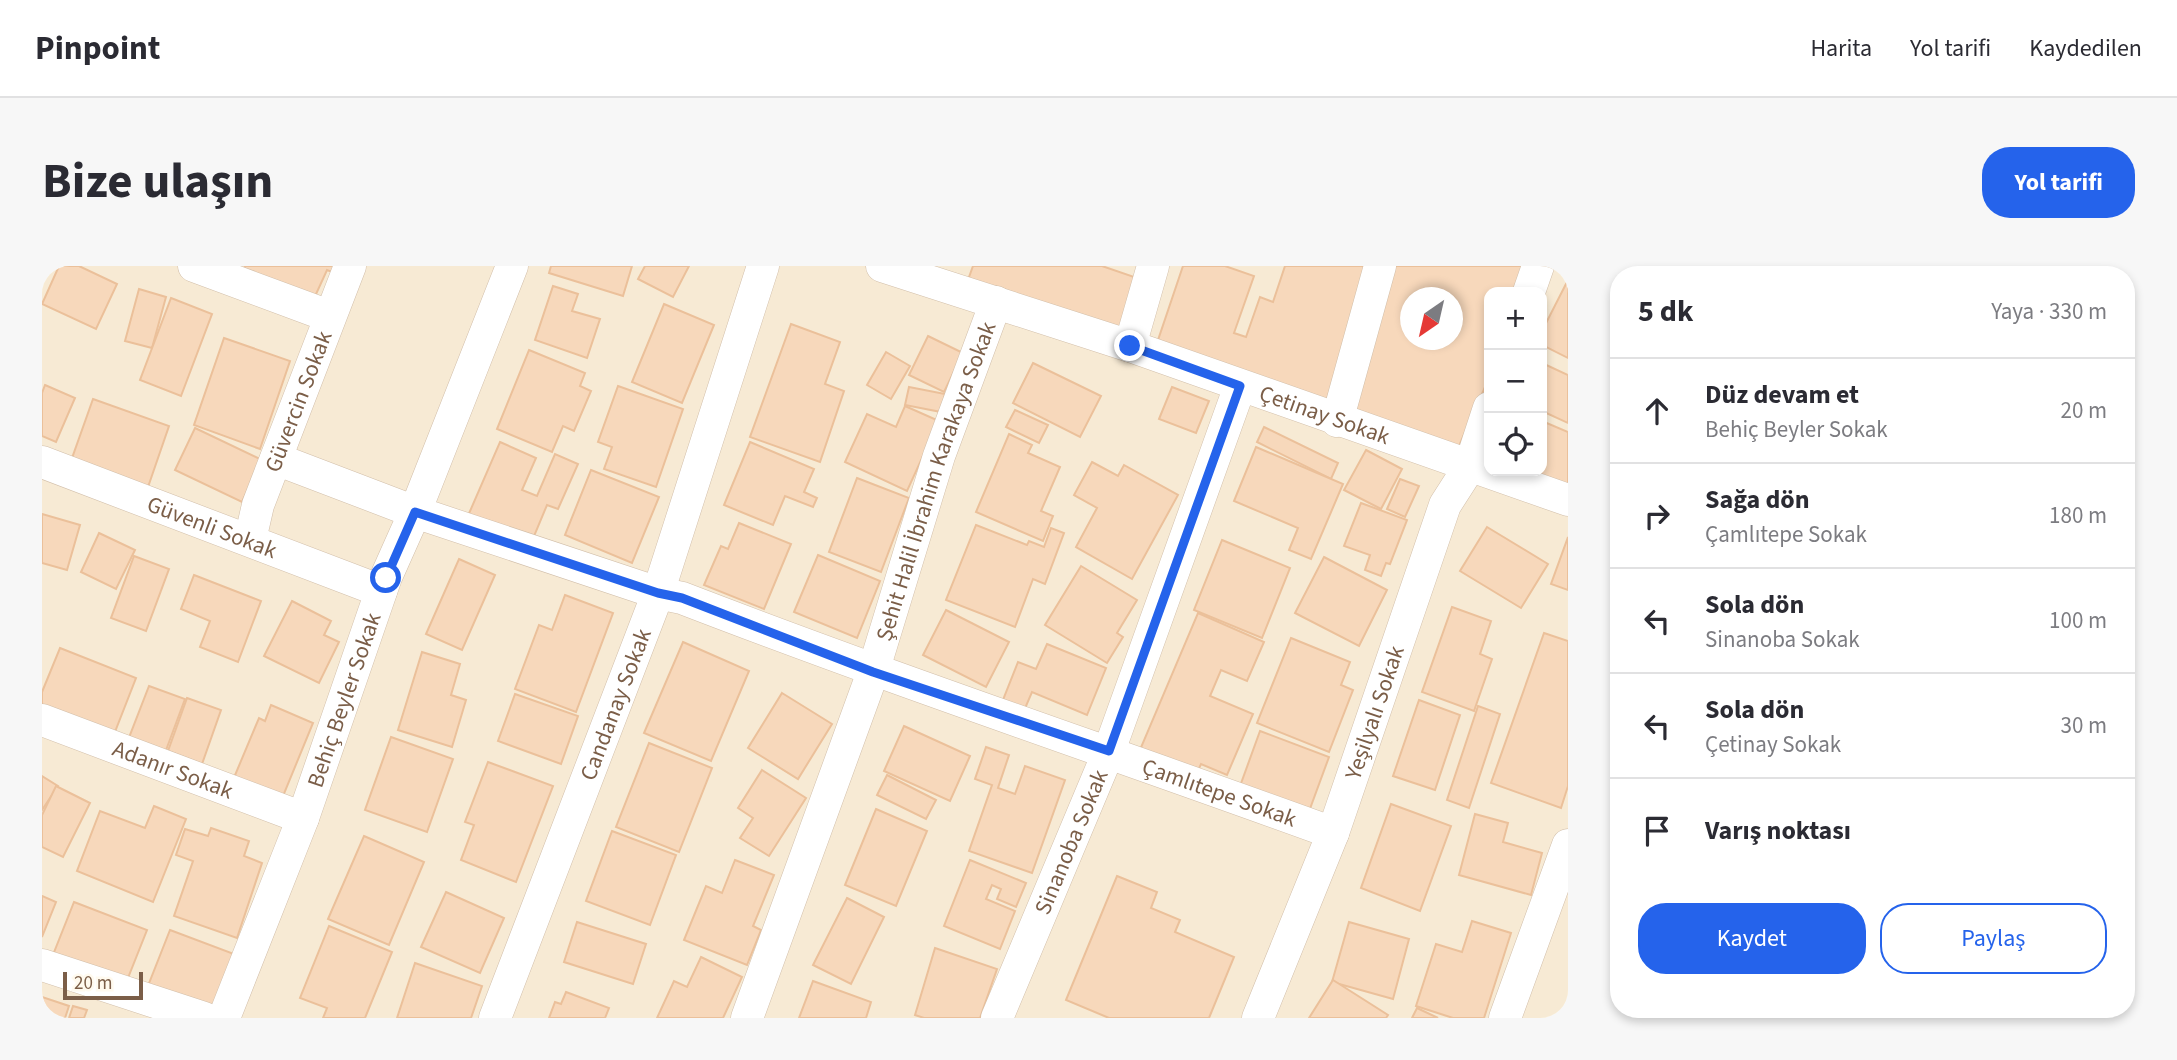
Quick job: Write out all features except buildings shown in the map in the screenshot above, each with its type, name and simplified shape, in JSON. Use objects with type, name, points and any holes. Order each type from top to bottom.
[{"type":"street","points":[[194,266],[329,316]]},
{"type":"street","name":"Güvercin Sokak","points":[[250,540],[258,505],[329,316],[351,266]]},
{"type":"street","name":"Behiç Beyler Sokak","points":[[224,1018],[303,818],[381,591],[512,266]]},
{"type":"street","name":"Candanay Sokak","points":[[495,1018],[658,593],[763,266]]},
{"type":"street","name":"Çetinay Sokak","points":[[882,266],[949,275],[996,302],[1130,346],[1568,500]]},
{"type":"street","points":[[1130,346],[1153,266]]},
{"type":"street","points":[[1337,421],[1380,266]]},
{"type":"street","points":[[1531,287],[1538,266]]},
{"type":"street","name":"Şehit Halil İbrahim Karakaya Sokak","points":[[747,1018],[873,672],[939,456],[996,302]]},
{"type":"street","name":"Sinanoba Sokak","points":[[997,1018],[1109,751],[1240,386]]},
{"type":"street","name":"Yeşilyalı Sokak","points":[[1258,1018],[1333,833],[1445,505],[1470,466],[1487,413]]},
{"type":"street","name":"Çamlıtepe Sokak","points":[[276,459],[415,512],[658,593],[682,598],[873,672],[1109,751],[1333,833]]},
{"type":"street","name":"Güvenli Sokak","points":[[42,462],[381,591]]},
{"type":"street","name":"Adanır Sokak","points":[[42,720],[303,818]]},
{"type":"street","points":[[1505,1018],[1568,845]]},
{"type":"street","points":[[42,965],[204,1018]]},
{"type":"shaded area","points":[[42,266],[1568,266],[1568,1018],[42,1018]]},
{"type":"route","points":[[386,578],[415,512],[658,593],[682,598],[873,672],[895,677],[1109,751],[1240,386],[1130,346]]}]
